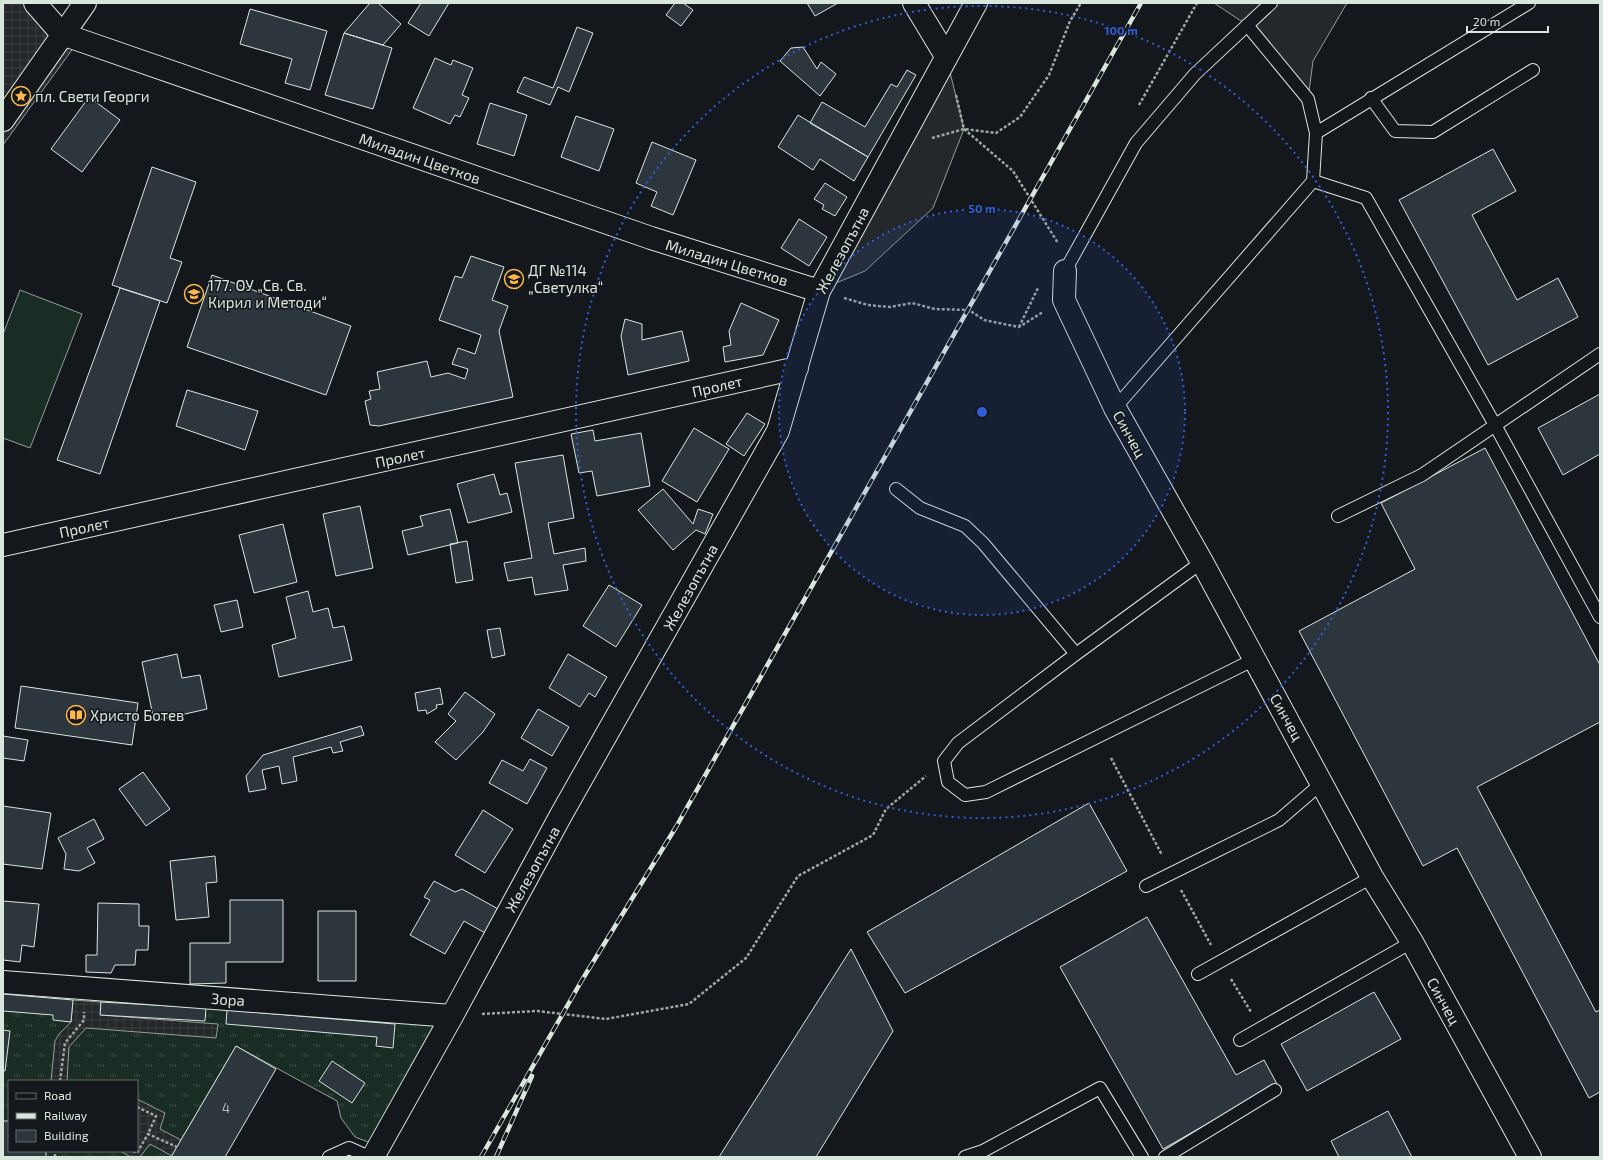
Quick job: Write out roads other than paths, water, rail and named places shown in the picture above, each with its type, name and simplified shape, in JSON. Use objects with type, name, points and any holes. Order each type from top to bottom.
[{"type":"street","name":"Миладин Цветков","points":[[35,3],[62,34],[651,238],[819,290]]},
{"type":"street","points":[[3,120],[85,3]]},
{"type":"street","points":[[914,3],[946,56]]},
{"type":"street","name":"Железопътна","points":[[373,1157],[452,1016],[561,815],[778,430],[819,290],[976,3]]},
{"type":"street","name":"Синчец","points":[[1065,271],[1064,300],[1116,408],[1255,659],[1372,877],[1412,942],[1530,1157]]},
{"type":"street","name":"Пролет","points":[[3,545],[797,368]]},
{"type":"street","name":"Зора","points":[[3,982],[452,1016]]},
{"type":"lane","points":[[1065,271],[1136,143],[1194,74],[1270,3]]},
{"type":"lane","points":[[1316,133],[1371,98],[1529,3]]},
{"type":"lane","points":[[1116,408],[1312,181],[1316,133],[1308,99],[1247,25]]},
{"type":"lane","points":[[1371,98],[1395,131],[1432,132],[1533,70]]},
{"type":"lane","points":[[1312,181],[1366,198],[1495,426],[1600,617]]},
{"type":"lane","points":[[1338,516],[1422,475],[1600,354]]},
{"type":"lane","points":[[896,489],[920,508],[965,526],[970,530],[983,543],[1076,654]]},
{"type":"lane","points":[[1202,562],[958,743],[944,761],[948,782],[965,794],[986,792],[1255,659]]},
{"type":"lane","points":[[1146,886],[1279,820],[1322,783]]},
{"type":"lane","points":[[1198,974],[1372,877]]},
{"type":"lane","points":[[1240,1040],[1412,942]]},
{"type":"lane","points":[[965,1157],[983,1150],[1100,1088],[1142,1157]]},
{"type":"lane","points":[[1165,1157],[1275,1090]]},
{"type":"lane","points":[[330,1157],[349,1148],[369,1157]]},
{"type":"railway","points":[[481,1157],[582,980],[676,827],[1141,3]]},
{"type":"railway","points":[[496,1157],[532,1076]]},
{"type":"place","name":"пл. Свети Георги","points":[[21,96]]},
{"type":"place","name":"ДГ №114 „Светулка“","points":[[514,279]]},
{"type":"place","name":"177. ОУ „Св. Св. Кирил и Методи“","points":[[194,294]]},
{"type":"place","name":"Христо Ботев","points":[[76,715]]}]
